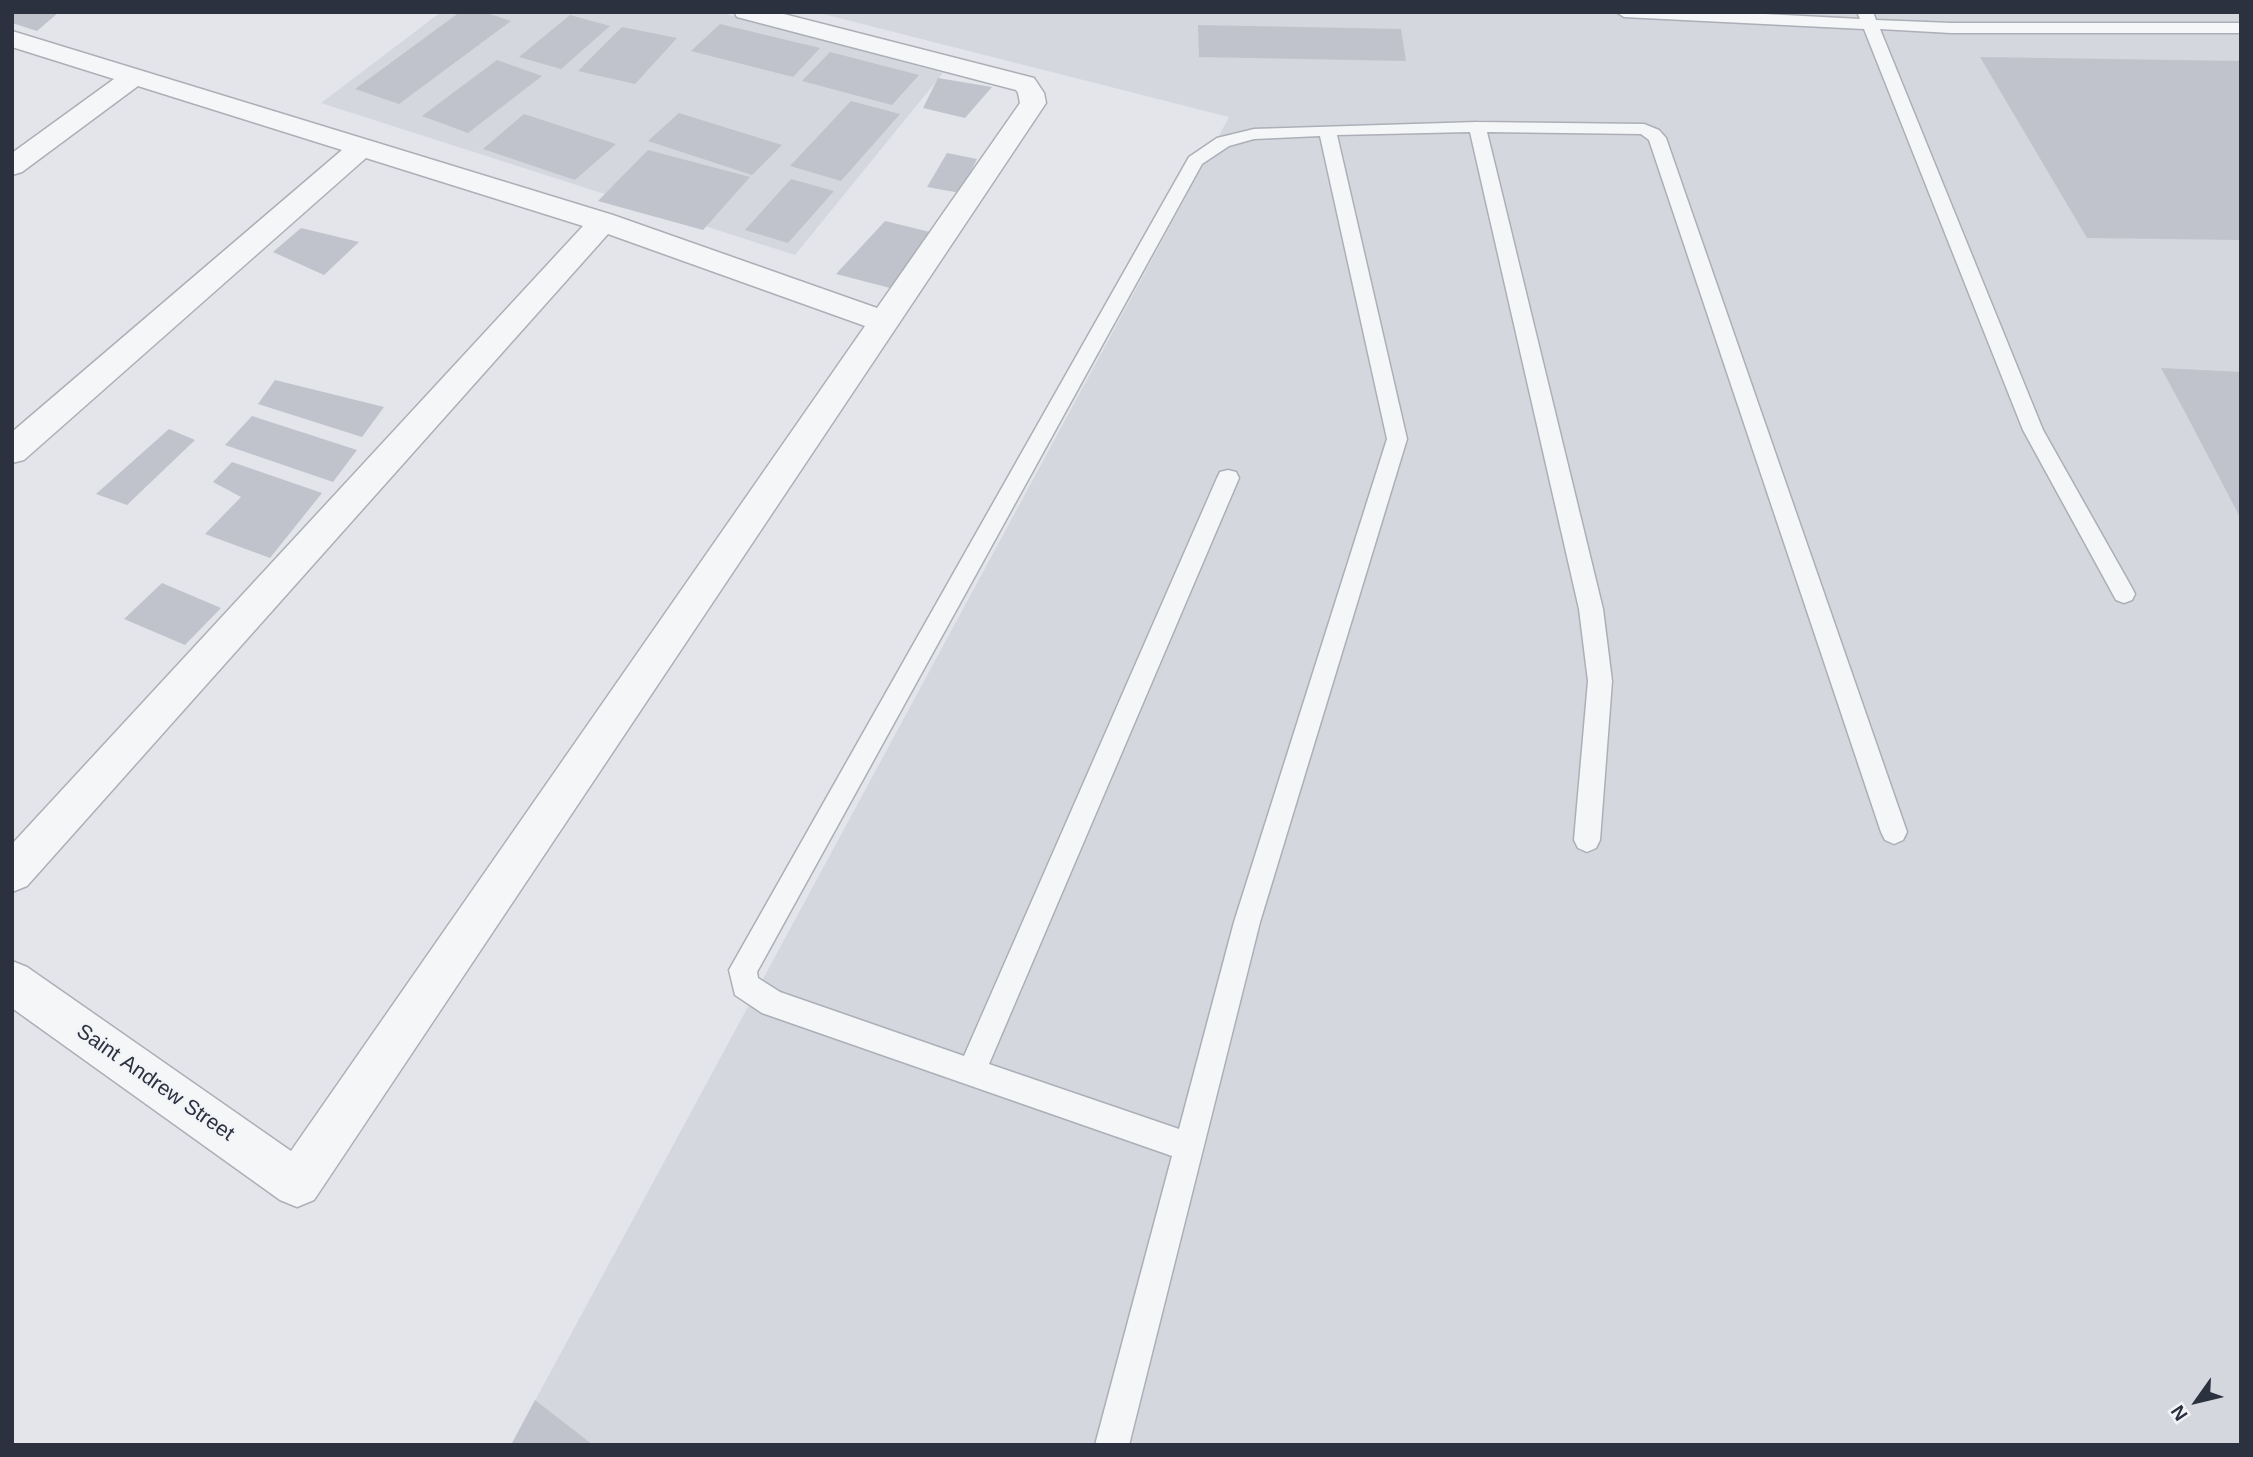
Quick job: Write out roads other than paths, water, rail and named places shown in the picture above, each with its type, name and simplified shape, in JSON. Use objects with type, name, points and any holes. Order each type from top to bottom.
[{"type":"street","points":[[12,40],[603,222],[886,322],[1033,103],[1031,93],[1025,84],[746,12]]},
{"type":"street","points":[[12,166],[134,77]]},
{"type":"street","points":[[12,451],[362,147]]},
{"type":"street","points":[[12,873],[603,222]]},
{"type":"street","name":"Saint Andrew Street","points":[[12,982],[298,1183],[886,322]]},
{"type":"lane","points":[[1624,12],[1869,19],[1951,28],[2241,27]]},
{"type":"lane","points":[[1869,19],[2033,430],[2124,594]]},
{"type":"lane","points":[[1476,127],[1591,609],[1600,681],[1587,840]]},
{"type":"lane","points":[[1187,1147],[772,1003],[745,986],[743,970],[1195,161],[1223,142],[1254,134],[1476,127],[1644,129],[1657,138],[1894,832]]},
{"type":"lane","points":[[1112,1445],[1247,922],[1397,439],[1327,130]]},
{"type":"lane","points":[[971,1073],[1228,478]]}]
